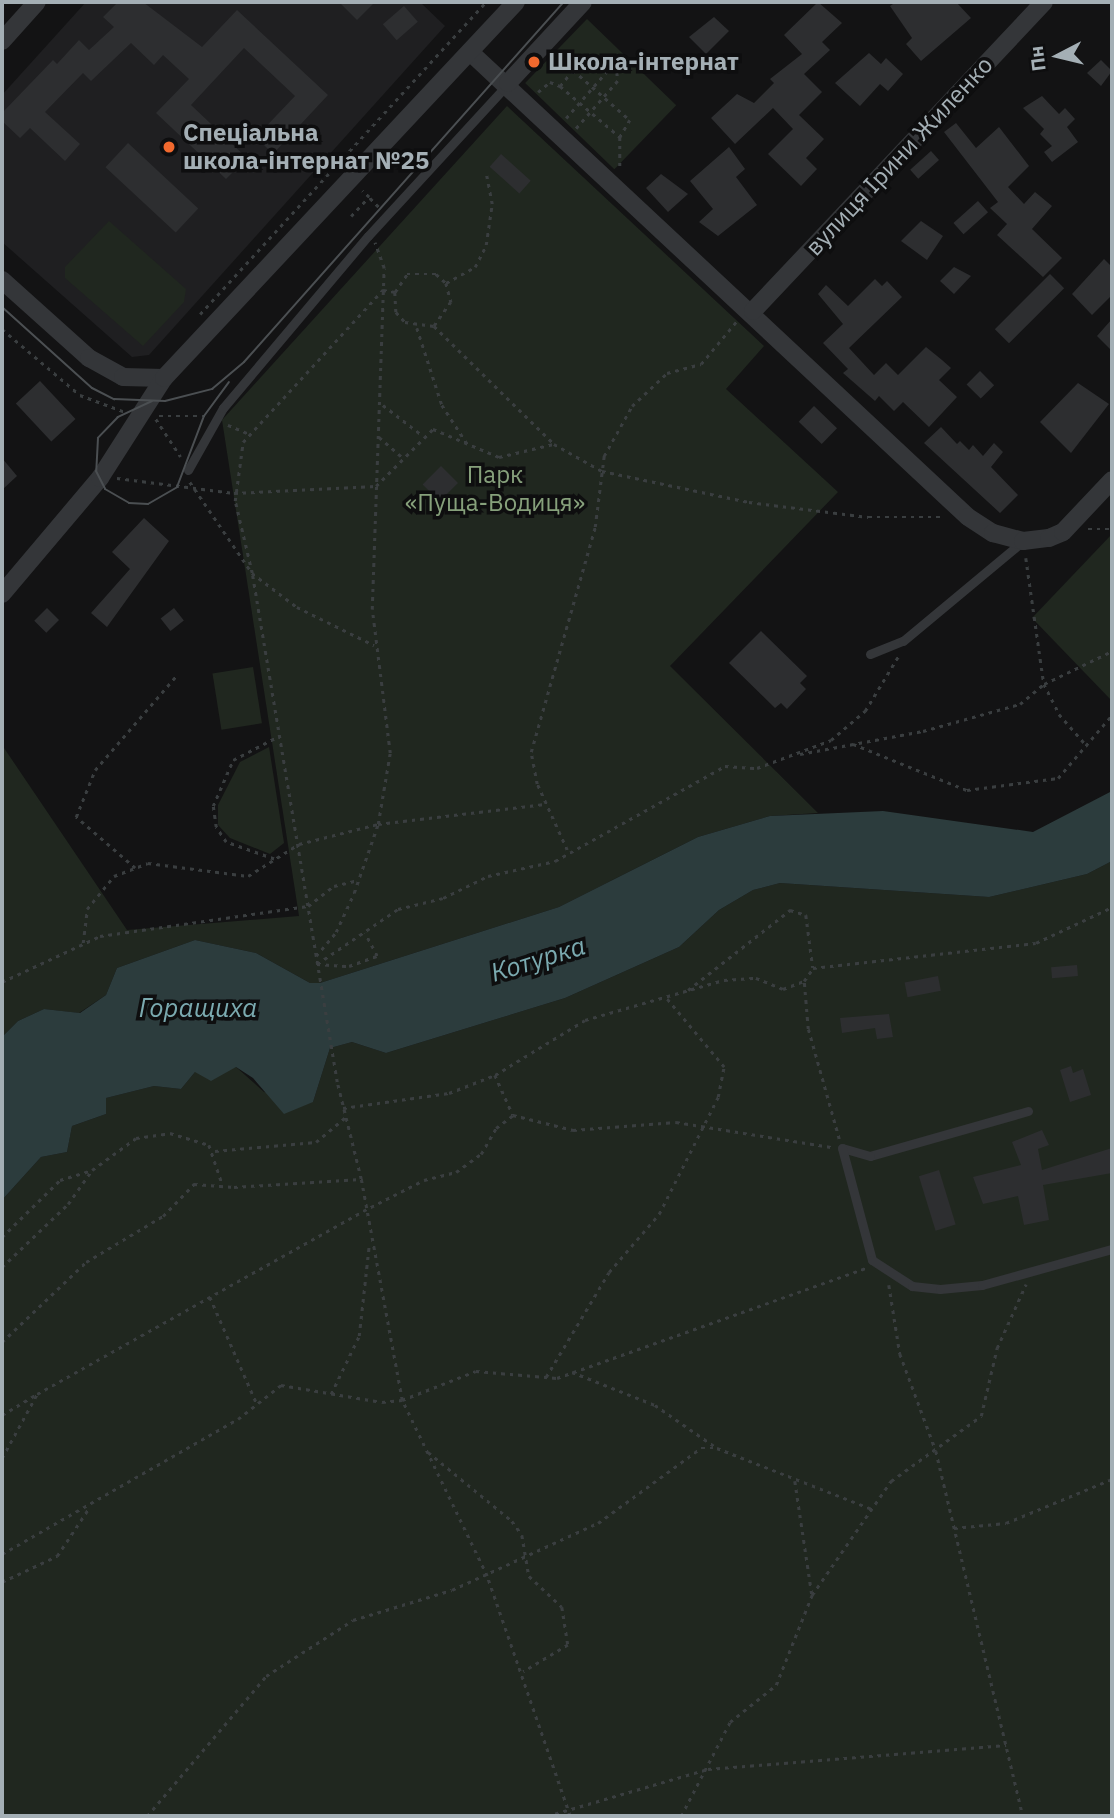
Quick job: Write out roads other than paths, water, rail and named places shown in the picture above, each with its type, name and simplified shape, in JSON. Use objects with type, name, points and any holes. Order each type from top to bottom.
[{"type":"street","points":[[2,41],[37,2]]},
{"type":"street","points":[[2,594],[100,478],[164,378],[516,2]]},
{"type":"street","points":[[508,83],[583,2]]},
{"type":"street","name":"вулиця Ірини Жиленко","points":[[753,311],[1044,2]]},
{"type":"street","points":[[470,52],[508,83],[753,311],[968,517],[993,533],[1023,541],[1049,538],[1063,532],[1112,480]]},
{"type":"street","points":[[2,281],[89,358],[123,377],[164,378]]},
{"type":"lane","points":[[188,470],[216,420],[368,236],[508,83]]},
{"type":"lane","points":[[870,654],[903,641],[1023,541]]},
{"type":"lane","points":[[1028,1111],[870,1156],[842,1148],[872,1260],[912,1286],[940,1289],[982,1285],[1112,1249]]},
{"type":"water","name":"Горащиха","points":[[1112,791],[1112,861],[1087,874],[989,897],[780,883],[753,890],[719,910],[679,947],[565,998],[386,1053],[352,1042],[330,1048],[313,1102],[284,1114],[253,1078],[236,1067],[211,1081],[195,1072],[181,1089],[154,1086],[106,1098],[106,1114],[72,1126],[67,1152],[41,1157],[2,1200],[2,1037],[18,1021],[44,1009],[80,1013],[106,995],[117,968],[195,940],[256,953],[310,983],[320,983],[559,907],[698,837],[770,816],[883,811],[1033,832]]},
{"type":"tram line","points":[[2,307],[92,388],[114,399],[165,401],[212,389],[244,362],[564,2]]},
{"type":"tram line","points":[[152,401],[118,417],[98,438],[96,471],[105,489],[129,503],[148,504],[177,487],[204,416],[229,382]]},
{"type":"place","name":"Школа-інтернат","points":[[534,62]]},
{"type":"place","name":"Спеціальна школа-інтернат №25","points":[[169,147]]},
{"type":"park label","name":"Парк «Пуща-Водиця»","points":[[495,489]]},
{"type":"water label","name":"Котурка","points":[[538,959]]}]
